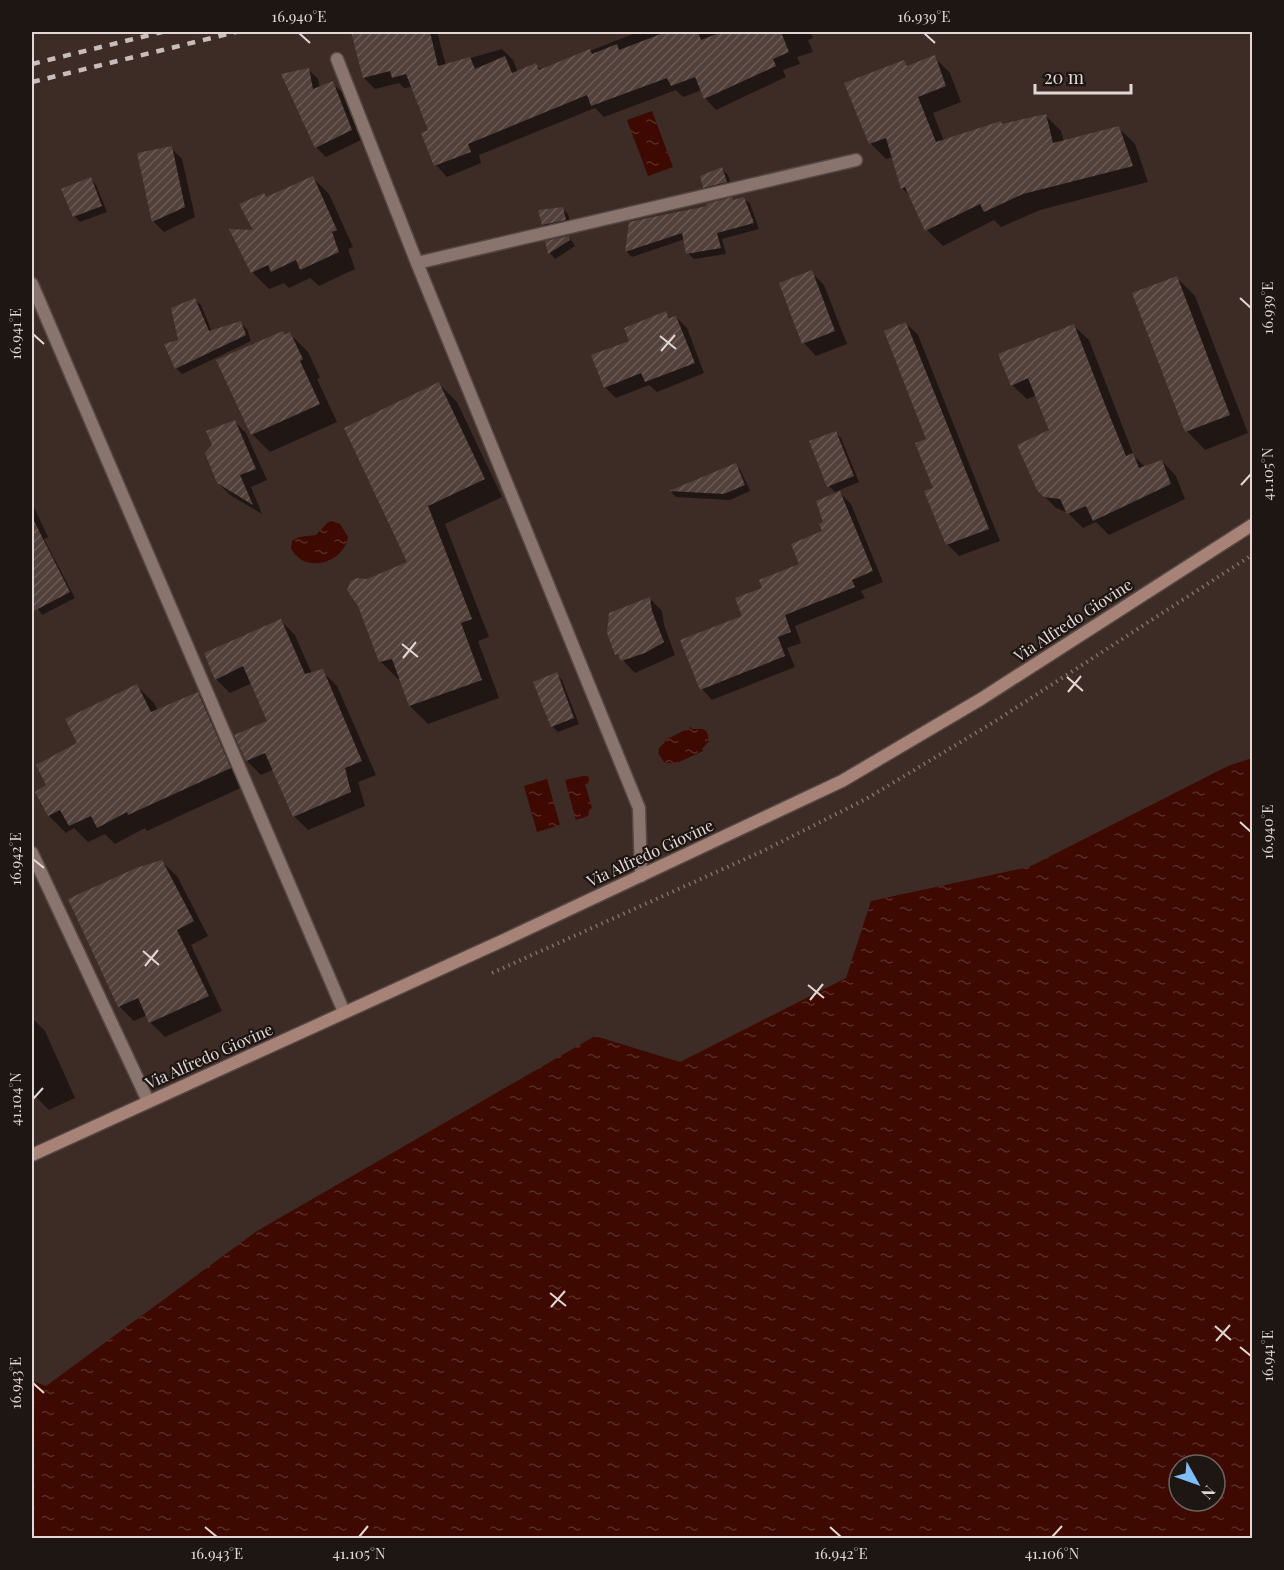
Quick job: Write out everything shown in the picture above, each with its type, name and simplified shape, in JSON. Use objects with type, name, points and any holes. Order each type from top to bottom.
[{"type":"main road","name":"Via Alfredo Giovine","points":[[32,1155],[641,876],[842,781],[981,699],[1252,525]]},
{"type":"street","points":[[337,59],[417,263],[639,808],[641,876]]},
{"type":"street","points":[[417,263],[856,160]]},
{"type":"street","points":[[32,284],[344,1012]]},
{"type":"street","points":[[32,853],[148,1101]]},
{"type":"water","points":[[652,111],[673,167],[648,176],[627,120]]},
{"type":"water","points":[[331,521],[340,524],[348,537],[339,553],[332,559],[314,563],[297,556],[291,548],[292,541],[299,537],[316,535]]},
{"type":"water","points":[[691,727],[707,732],[709,741],[702,749],[703,751],[675,764],[664,762],[658,753],[665,740]]},
{"type":"water","points":[[1252,758],[1252,1538],[32,1538],[32,1381],[46,1386],[257,1231],[595,1036],[680,1062],[846,978],[871,901],[1029,867],[1228,766]]},
{"type":"water","points":[[588,776],[590,783],[585,784],[592,808],[588,816],[576,820],[565,780]]},
{"type":"water","points":[[547,779],[560,825],[537,832],[524,786]]},
{"type":"building","points":[[351,32],[430,32],[438,66],[470,57],[475,69],[505,56],[512,73],[536,63],[539,70],[590,49],[592,54],[617,44],[619,50],[666,32],[698,32],[701,40],[722,32],[781,32],[789,52],[773,59],[776,66],[704,99],[695,77],[671,86],[667,78],[591,106],[587,95],[468,144],[471,152],[434,166],[421,133],[428,130],[406,74],[392,78],[390,71],[363,78]]},
{"type":"building","points":[[935,55],[946,86],[918,97],[936,142],[1001,121],[1002,124],[1046,114],[1053,143],[1119,126],[1133,166],[1023,194],[984,212],[980,204],[925,231],[905,187],[901,189],[886,138],[869,144],[844,83],[904,60],[907,66]]},
{"type":"building","points":[[309,68],[313,89],[333,81],[352,130],[315,148],[281,74]]},
{"type":"building","points":[[172,146],[185,207],[152,222],[137,153]]},
{"type":"building","points":[[722,167],[727,182],[703,188],[700,176]]},
{"type":"building","points":[[313,176],[337,230],[332,232],[339,252],[300,270],[296,260],[271,272],[268,265],[251,273],[229,229],[253,230],[239,204],[264,193],[266,197]]},
{"type":"building","points":[[91,177],[102,206],[73,217],[61,189]]},
{"type":"building","points":[[732,197],[733,200],[744,197],[754,223],[717,233],[721,248],[686,254],[682,233],[625,252],[629,222],[707,206],[706,204]]},
{"type":"building","points":[[563,207],[566,220],[542,225],[538,210]]},
{"type":"building","points":[[569,236],[570,240],[548,254],[545,241]]},
{"type":"building","points":[[812,270],[835,331],[802,344],[779,283]]},
{"type":"building","points":[[1177,276],[1230,415],[1185,432],[1132,293]]},
{"type":"building","points":[[195,298],[209,331],[241,321],[246,335],[175,369],[164,344],[178,340],[171,308]]},
{"type":"building","points":[[666,311],[669,318],[676,316],[695,363],[645,382],[641,373],[604,388],[591,355],[629,341],[624,328]]},
{"type":"building","points":[[906,322],[989,529],[946,545],[924,491],[933,488],[915,443],[926,439],[884,331]]},
{"type":"building","points":[[1074,324],[1126,456],[1133,453],[1139,468],[1162,460],[1171,484],[1093,521],[1086,506],[1067,514],[1060,499],[1044,497],[1037,490],[1017,445],[1049,430],[1028,378],[1011,386],[998,354]]},
{"type":"building","points":[[283,331],[285,335],[290,332],[303,359],[300,361],[320,404],[251,435],[216,360]]},
{"type":"building","points":[[439,382],[485,479],[428,506],[472,619],[461,623],[482,680],[409,706],[392,659],[379,662],[358,606],[347,590],[351,581],[357,578],[367,579],[407,562],[344,428]]},
{"type":"building","points":[[235,420],[256,469],[240,475],[253,505],[217,483],[205,453],[212,445],[206,431]]},
{"type":"building","points":[[836,431],[854,476],[827,487],[809,441]]},
{"type":"building","points":[[736,463],[745,485],[724,494],[669,491]]},
{"type":"building","points":[[840,491],[873,571],[852,580],[855,587],[785,615],[791,632],[778,637],[785,656],[700,690],[680,640],[742,616],[735,598],[762,588],[759,580],[799,564],[791,544],[822,531],[819,524],[823,522],[816,501]]},
{"type":"building","points":[[32,517],[70,592],[32,612]]},
{"type":"building","points":[[650,597],[652,611],[664,642],[645,653],[621,661],[618,654],[615,655],[607,633],[609,613]]},
{"type":"building","points":[[281,619],[305,674],[323,669],[362,761],[345,768],[351,792],[293,817],[265,753],[246,761],[234,735],[267,721],[243,666],[215,680],[204,653]]},
{"type":"building","points":[[557,672],[574,718],[551,727],[533,682]]},
{"type":"building","points":[[137,684],[151,712],[198,692],[231,768],[128,815],[127,812],[97,828],[91,816],[69,826],[60,810],[48,816],[35,792],[46,785],[36,765],[77,743],[65,719]]},
{"type":"building","points":[[162,860],[194,921],[177,930],[209,996],[149,1023],[138,998],[118,1007],[68,899],[136,868]]},
{"type":"railway","points":[[32,64],[162,32]]},
{"type":"railway","points":[[32,82],[236,32]]}]
